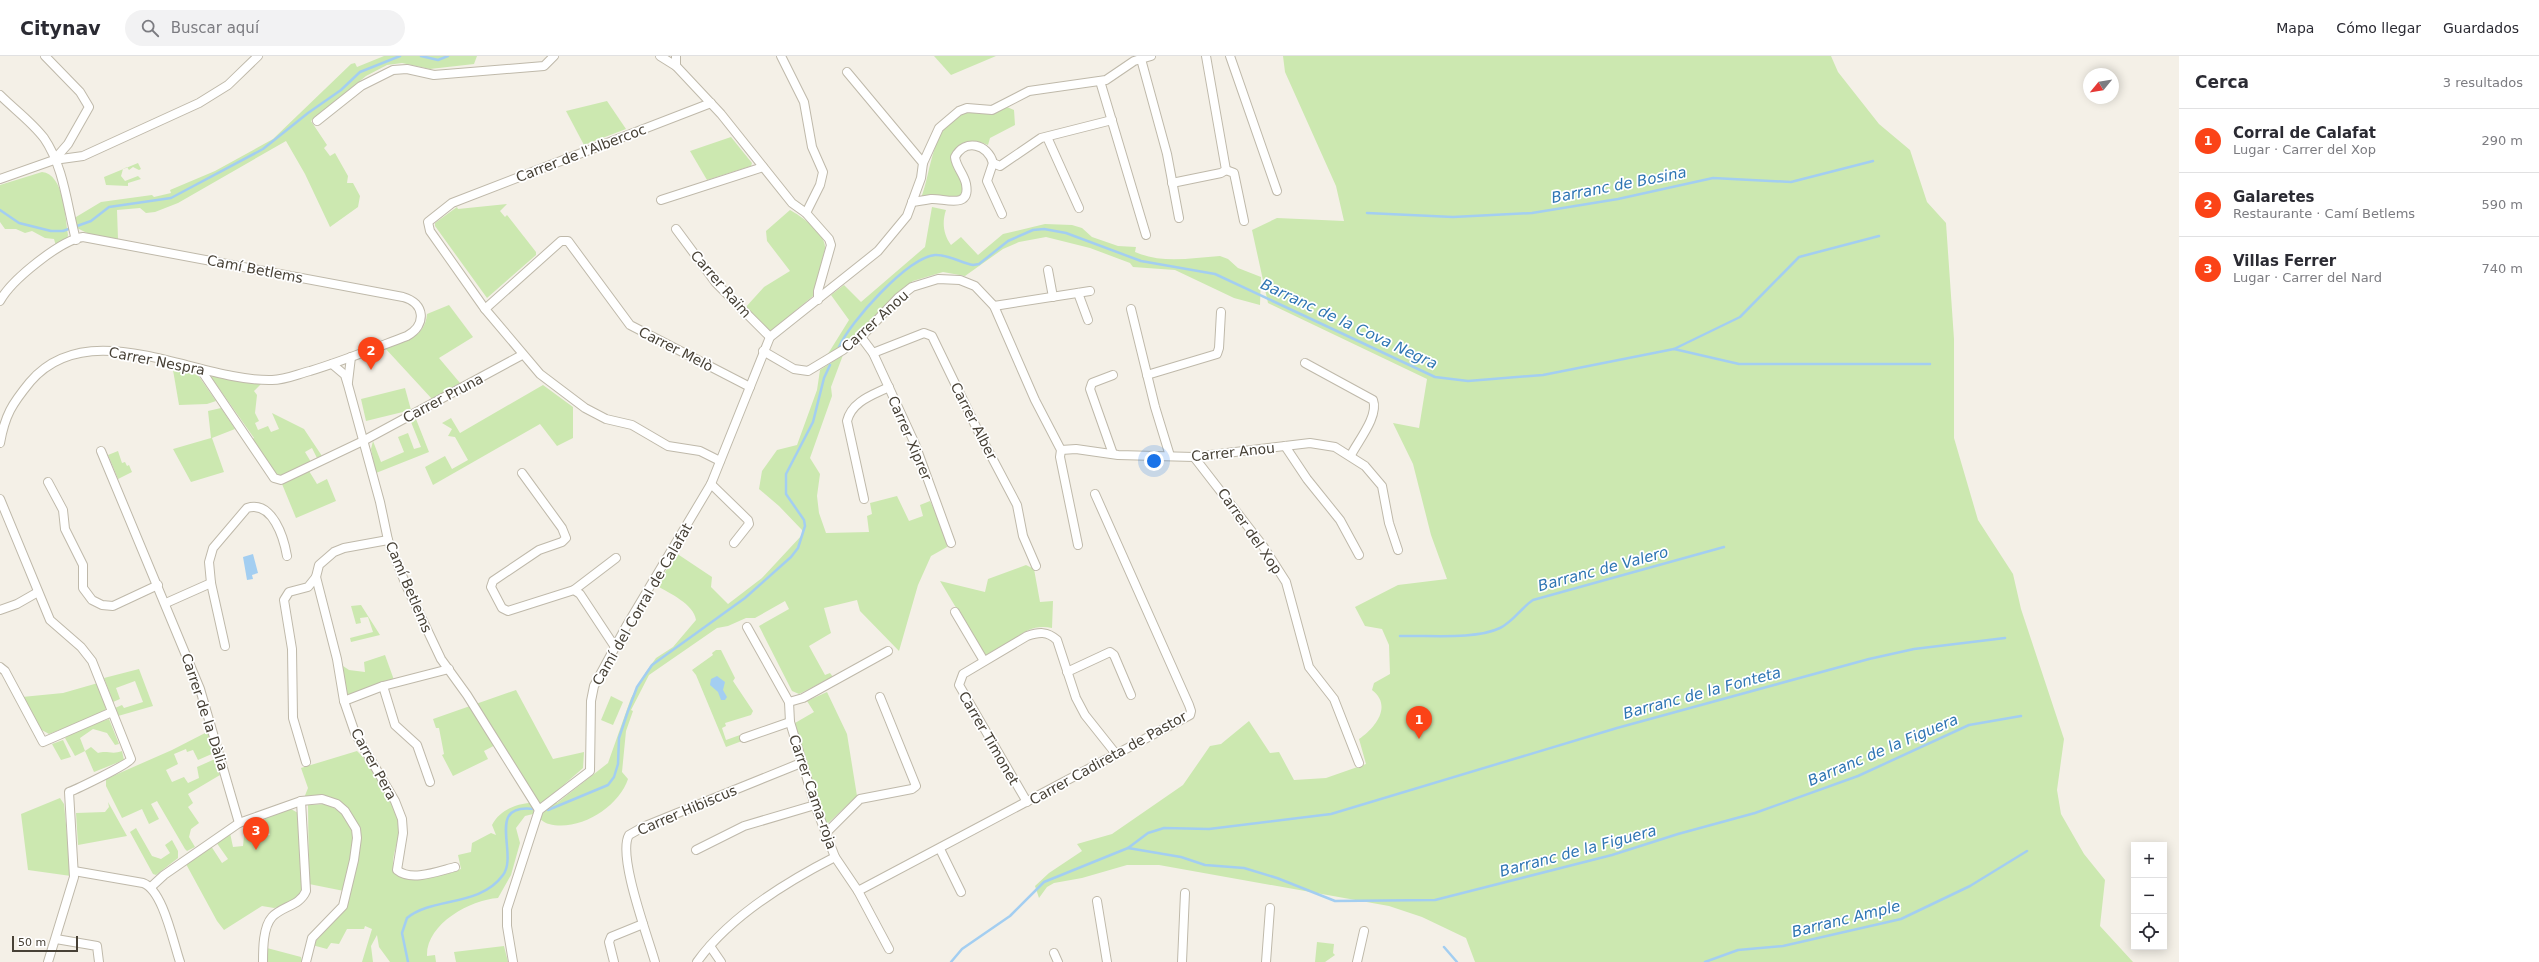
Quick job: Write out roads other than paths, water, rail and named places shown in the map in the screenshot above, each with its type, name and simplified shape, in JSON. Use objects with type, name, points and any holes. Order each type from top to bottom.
[{"type":"street","points":[[46,56],[80,92],[89,107],[68,144],[54,160]]},
{"type":"street","points":[[0,179],[54,160],[85,155],[199,103],[228,85],[258,56]]},
{"type":"street","points":[[317,121],[361,86],[393,70],[407,69],[434,75],[544,66],[554,56]]},
{"type":"street","points":[[660,56],[676,66],[711,102],[792,202],[806,213],[831,245],[818,291],[818,300]]},
{"type":"street","points":[[676,56],[676,66]]},
{"type":"street","points":[[781,56],[804,102],[812,147],[823,172],[820,185],[806,213]]},
{"type":"street","name":"Camí del Corral de Calafat","points":[[539,810],[590,771],[592,693],[615,647],[711,484],[770,337],[878,251],[904,221],[922,172],[923,163],[939,128],[959,111],[967,108],[992,110],[1029,91],[1100,81],[1110,78],[1141,59],[1151,56]]},
{"type":"street","points":[[1206,56],[1226,170]]},
{"type":"street","points":[[1230,56],[1257,128],[1276,191]]},
{"type":"street","points":[[1141,59],[1179,218]]},
{"type":"street","points":[[847,72],[923,163]]},
{"type":"street","points":[[1100,81],[1146,235]]},
{"type":"street","points":[[0,95],[43,137],[63,182],[76,240],[36,263],[12,284],[0,300]]},
{"type":"street","name":"Carrer de l'Albercoc","points":[[485,309],[428,226],[431,218],[452,203],[711,102]]},
{"type":"street","points":[[992,163],[1000,166],[1047,137],[1112,120]]},
{"type":"street","points":[[1047,137],[1079,208]]},
{"type":"street","points":[[912,202],[933,199],[954,202],[966,194],[966,184],[955,157],[961,149],[970,146],[979,146],[987,150],[992,163],[987,181],[1002,214]]},
{"type":"street","points":[[662,200],[763,167]]},
{"type":"street","points":[[1172,184],[1221,173],[1226,170],[1234,172],[1244,221]]},
{"type":"street","name":"Carrer Raïm","points":[[676,229],[716,283],[770,337]]},
{"type":"street","name":"Camí Betlems","points":[[76,240],[84,237],[403,297],[415,303],[421,313],[422,319],[413,333],[332,364],[345,375],[380,502],[388,540],[428,634],[539,810]]},
{"type":"street","name":"Carrer Melò","points":[[485,309],[561,242],[570,243],[630,325],[750,387]]},
{"type":"street","points":[[1048,270],[1053,297]]},
{"type":"street","name":"Carrer Anou","points":[[763,352],[794,369],[808,371],[843,350],[861,337],[905,292],[928,280],[945,278],[975,286],[994,306],[1035,400],[1061,450],[1060,457],[1078,545]]},
{"type":"street","points":[[0,288],[12,284]]},
{"type":"street","points":[[994,306],[1090,291]]},
{"type":"street","points":[[1078,293],[1088,320]]},
{"type":"street","points":[[485,309],[522,355],[555,387],[591,411],[606,419],[632,425],[668,446],[700,451],[720,461]]},
{"type":"street","points":[[1131,309],[1147,375],[1170,456]]},
{"type":"street","points":[[1147,375],[1217,354],[1219,348],[1221,312]]},
{"type":"street","name":"Carrer Alber","points":[[873,353],[924,334],[932,336],[979,433],[1017,505],[1023,536],[1036,566]]},
{"type":"street","name":"Carrer Xiprer","points":[[861,337],[873,353],[915,444],[951,543]]},
{"type":"street","name":"Carrer Nespra","points":[[0,443],[3,414],[41,372],[56,361],[76,354],[101,350],[128,353],[200,370],[273,380],[332,364]]},
{"type":"street","name":"Carrer Pruna","points":[[200,370],[276,480],[281,480],[363,441],[522,355]]},
{"type":"street","name":"Camí Betlems","points":[[348,385],[351,357]]},
{"type":"street","points":[[1305,363],[1373,400],[1374,407],[1371,418],[1351,455]]},
{"type":"street","points":[[1112,375],[1092,383],[1090,389],[1113,454]]},
{"type":"street","points":[[864,498],[846,420],[851,411],[859,402],[889,387]]},
{"type":"street","name":"Carrer Anou","points":[[1061,450],[1076,449],[1113,454],[1194,457],[1285,446],[1322,444],[1351,455],[1372,473],[1382,486],[1389,523],[1398,550]]},
{"type":"street","points":[[1285,446],[1307,479],[1340,520],[1359,554]]},
{"type":"street","name":"Carrer de la Dàlia","points":[[101,451],[166,603],[204,699],[239,823]]},
{"type":"street","name":"Carrer del Xop","points":[[1194,457],[1263,546],[1286,582],[1309,667],[1334,699],[1359,763]]},
{"type":"street","points":[[522,473],[562,528],[566,538],[562,542],[539,550],[493,581],[491,586],[502,608],[508,611],[574,590],[616,558]]},
{"type":"street","points":[[48,482],[63,510],[65,529],[83,564],[83,588],[92,600],[102,606],[113,606],[158,585]]},
{"type":"street","points":[[711,484],[748,520],[748,524],[734,543]]},
{"type":"street","name":"Carrer Cadireta de Pastor","points":[[858,891],[1190,715],[1191,711],[1095,494]]},
{"type":"street","points":[[0,499],[2,510],[54,625],[81,647],[92,661],[131,759],[131,762],[103,774],[95,781],[69,792],[74,871],[56,939],[48,962]]},
{"type":"street","points":[[225,646],[211,583],[209,562],[213,548],[247,508],[256,507],[276,522],[283,536],[287,556]]},
{"type":"street","points":[[306,762],[294,718],[292,649],[283,602],[289,592],[304,589],[316,577],[320,565],[334,552],[344,548],[388,540]]},
{"type":"street","name":"Carrer Pera","points":[[316,577],[337,659],[344,701],[359,741],[395,801],[402,819],[403,832],[397,870],[405,874],[425,874],[455,867]]},
{"type":"street","points":[[166,603],[211,583]]},
{"type":"street","points":[[574,590],[580,594],[615,647]]},
{"type":"street","points":[[0,610],[17,604],[38,592]]},
{"type":"street","points":[[955,612],[984,661]]},
{"type":"street","name":"Carrer Cama-roja","points":[[747,627],[788,702],[790,722],[801,763],[835,857]]},
{"type":"street","name":"Carrer Timonet","points":[[1027,802],[960,690],[960,677],[1027,636],[1037,632],[1046,633],[1057,640],[1071,686],[1083,710],[1116,754]]},
{"type":"street","points":[[788,702],[803,698],[888,652]]},
{"type":"street","points":[[1067,672],[1106,653],[1112,653],[1132,695]]},
{"type":"street","points":[[0,667],[5,671],[43,742],[112,712]]},
{"type":"street","points":[[344,701],[383,686],[449,668]]},
{"type":"street","points":[[383,686],[395,725],[417,745],[430,782]]},
{"type":"street","points":[[826,833],[860,799],[912,789],[916,786],[880,697]]},
{"type":"street","points":[[744,738],[790,722]]},
{"type":"street","name":"Carrer Hibiscus","points":[[655,962],[643,924],[625,850],[626,840],[631,833],[801,763]]},
{"type":"street","points":[[151,887],[164,874],[239,823],[301,801],[328,800],[341,807],[355,825],[357,838],[343,906],[312,938],[306,962]]},
{"type":"street","points":[[263,962],[270,920],[277,913],[299,900],[306,891],[301,801]]},
{"type":"street","points":[[696,850],[744,826],[815,805]]},
{"type":"street","points":[[513,962],[507,926],[507,909],[539,810]]},
{"type":"street","points":[[940,848],[961,892]]},
{"type":"street","points":[[697,962],[710,946],[732,924],[776,891],[835,857],[858,891],[889,949]]},
{"type":"street","points":[[74,871],[143,883],[151,887],[158,897],[180,962]]},
{"type":"street","points":[[1182,962],[1185,893]]},
{"type":"street","points":[[1098,901],[1107,962]]},
{"type":"street","points":[[1266,962],[1270,908]]},
{"type":"street","points":[[614,962],[610,942],[611,937],[643,924]]},
{"type":"street","points":[[1357,962],[1364,931]]},
{"type":"street","points":[[56,939],[97,946],[99,962]]},
{"type":"street","points":[[710,946],[720,962]]},
{"type":"street","points":[[1054,953],[1058,962]]},
{"type":"water","points":[[253,554],[258,573],[252,575],[253,579],[247,580],[243,557]]},
{"type":"water","points":[[717,676],[725,682],[723,690],[727,697],[725,700],[721,700],[718,692],[710,685],[711,679]]},
{"type":"waterway","points":[[0,210],[19,223],[51,231],[63,231],[91,221],[109,207],[171,198],[263,149],[308,113],[341,90],[360,72],[400,56]]},
{"type":"waterway","points":[[421,56],[438,60],[448,56]]},
{"type":"waterway","name":"Barranc de Bosina","points":[[1367,213],[1453,217],[1532,213],[1618,199],[1713,178],[1791,182],[1873,161]]},
{"type":"waterway","name":"Barranc de la Cova Negra","points":[[839,347],[855,322],[881,293],[895,279],[923,259],[939,255],[973,265],[979,264],[1008,241],[1033,230],[1044,229],[1066,233],[1141,261],[1215,274],[1435,377],[1468,381],[1543,375],[1674,349],[1739,364],[1930,364]]},
{"type":"waterway","points":[[1674,349],[1740,317],[1799,257],[1879,236]]},
{"type":"waterway","points":[[548,810],[608,785],[614,777],[618,764],[619,738],[628,711],[637,687],[652,665],[745,598],[791,557],[798,548],[805,526],[804,520],[786,494],[786,474],[813,422],[824,378],[830,365]]},
{"type":"waterway","name":"Barranc de Valero","points":[[1400,636],[1465,636],[1490,632],[1505,625],[1533,600],[1724,547]]},
{"type":"waterway","name":"Barranc de la Fonteta","points":[[951,962],[962,949],[1010,916],[1044,882],[1128,848],[1148,833],[1164,828],[1209,829],[1331,814],[1617,728],[1869,659],[1914,649],[2005,638]]},
{"type":"waterway","name":"Barranc de la Figuera","points":[[1128,848],[1181,857],[1205,865],[1244,868],[1277,878],[1335,901],[1435,900],[1612,855],[1678,834],[1755,813],[1858,776],[1969,725],[2021,716]]},
{"type":"waterway","points":[[408,962],[402,933],[407,918],[417,911],[469,897],[482,892],[493,885],[503,875],[507,866],[508,855],[506,832],[507,821],[511,813],[520,809],[535,809]]},
{"type":"waterway","name":"Barranc Ample","points":[[1705,962],[1738,950],[1783,946],[1901,919],[1970,886],[2027,851]]},
{"type":"waterway","name":"Barranc Ample","points":[[1444,947],[1457,962]]},
{"type":"place","name":"Galaretes","points":[[371,370]]},
{"type":"place","name":"Corral de Calafat","points":[[1419,739]]},
{"type":"place","name":"Villas Ferrer","points":[[256,850]]}]
